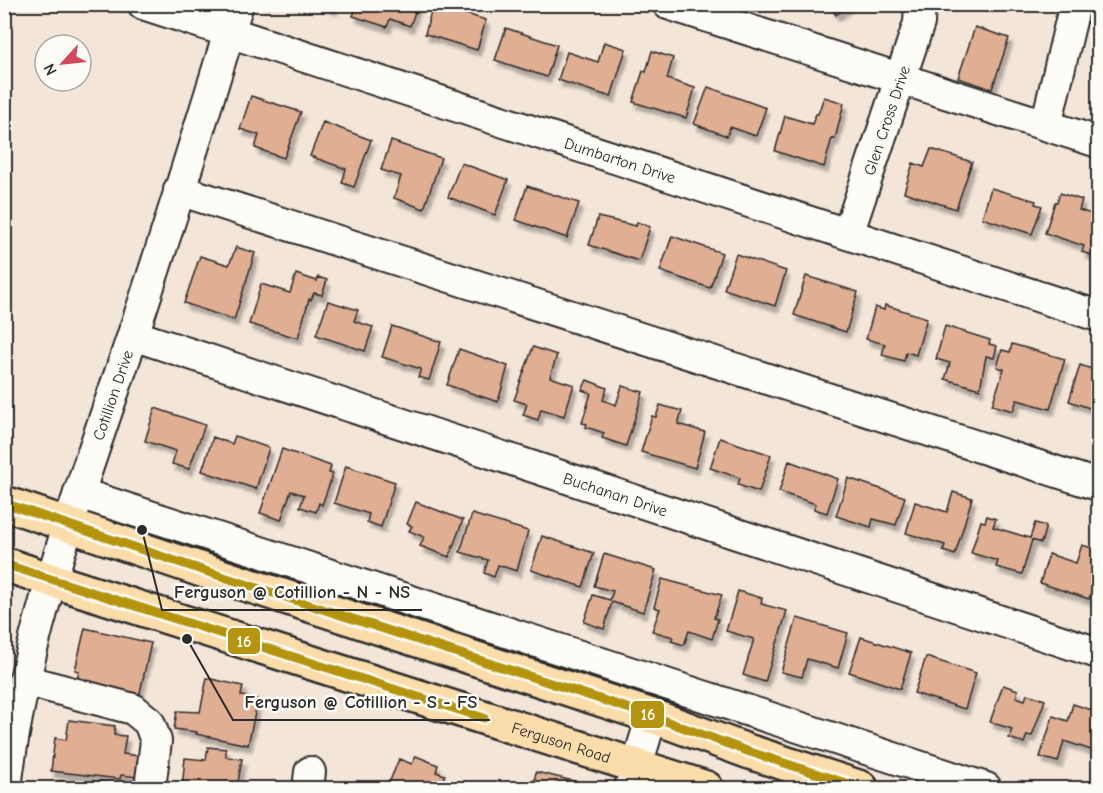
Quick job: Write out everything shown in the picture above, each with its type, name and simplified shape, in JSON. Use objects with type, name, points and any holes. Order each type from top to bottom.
[{"type":"main road","points":[[4,503],[74,508],[202,570],[652,716],[861,789]]},
{"type":"main road","name":"Ferguson Road","points":[[4,564],[633,777],[706,789]]},
{"type":"street","name":"Dumbarton Drive","points":[[143,4],[1098,316]]},
{"type":"street","name":"Cotillion Drive","points":[[6,789],[18,672],[133,335],[238,4]]},
{"type":"street","points":[[668,4],[1098,142]]},
{"type":"street","name":"Glen Cross Drive","points":[[848,234],[919,22],[920,4]]},
{"type":"street","points":[[1046,125],[1075,4]]},
{"type":"street","points":[[179,190],[1098,485]]},
{"type":"street","name":"Buchanan Drive","points":[[133,335],[1098,653]]},
{"type":"street","points":[[74,508],[986,789]]},
{"type":"street","points":[[18,672],[133,710],[149,722],[156,741],[150,789]]},
{"type":"street","points":[[633,777],[652,716]]},
{"type":"building","points":[[320,4],[335,4],[333,9]]},
{"type":"building","points":[[357,4],[418,4],[410,26],[390,19],[387,27],[353,16]]},
{"type":"building","points":[[433,4],[486,20],[477,50],[425,34]]},
{"type":"building","points":[[829,4],[851,4],[836,15]]},
{"type":"building","points":[[975,27],[1009,38],[992,89],[958,78]]},
{"type":"building","points":[[506,28],[557,45],[547,77],[495,60]]},
{"type":"building","points":[[604,42],[626,49],[611,97],[558,80],[567,52],[598,62]]},
{"type":"building","points":[[652,51],[673,58],[667,79],[695,88],[686,118],[633,102]]},
{"type":"building","points":[[708,87],[766,108],[756,136],[730,127],[727,136],[694,124]]},
{"type":"building","points":[[251,96],[301,112],[284,158],[255,148],[259,135],[240,129]]},
{"type":"building","points":[[824,97],[844,103],[835,139],[832,138],[824,167],[775,151],[785,116],[812,124]]},
{"type":"building","points":[[323,122],[371,140],[354,187],[342,183],[346,169],[310,156]]},
{"type":"building","points":[[391,141],[441,158],[424,209],[394,198],[401,176],[381,170]]},
{"type":"building","points":[[931,149],[972,162],[956,209],[904,192],[913,163],[924,167]]},
{"type":"building","points":[[461,163],[508,180],[495,215],[448,197]]},
{"type":"building","points":[[527,186],[579,203],[567,238],[516,220]]},
{"type":"building","points":[[991,188],[1036,201],[1035,204],[1042,206],[1032,234],[982,218]]},
{"type":"building","points":[[1060,193],[1082,200],[1079,210],[1098,216],[1098,243],[1094,256],[1082,252],[1084,246],[1045,233]]},
{"type":"building","points":[[598,217],[636,226],[637,222],[650,227],[639,261],[589,245]]},
{"type":"building","points":[[672,236],[722,253],[710,288],[660,271]]},
{"type":"building","points":[[236,247],[255,253],[234,320],[184,303],[200,256],[229,265]]},
{"type":"building","points":[[736,254],[786,271],[775,306],[724,289]]},
{"type":"building","points":[[296,274],[317,281],[318,277],[327,280],[322,295],[314,293],[311,300],[309,299],[298,338],[249,324],[261,284],[290,293]]},
{"type":"building","points":[[806,276],[858,292],[846,332],[794,315]]},
{"type":"building","points":[[328,301],[358,310],[354,321],[373,327],[365,351],[316,335]]},
{"type":"building","points":[[885,305],[927,318],[916,355],[906,352],[904,361],[882,355],[885,344],[866,339],[875,307],[884,310]]},
{"type":"building","points":[[392,326],[441,342],[429,380],[418,377],[421,369],[382,357]]},
{"type":"building","points":[[945,326],[990,340],[989,344],[997,346],[994,358],[986,356],[980,389],[945,379],[950,363],[936,359]]},
{"type":"building","points":[[1012,344],[1065,359],[1050,409],[1017,400],[1013,411],[992,405],[1004,369],[997,367],[1002,350],[1010,352]]},
{"type":"building","points":[[533,347],[557,355],[550,377],[574,385],[564,416],[541,409],[538,420],[523,415],[527,404],[514,400]]},
{"type":"building","points":[[459,349],[508,366],[498,402],[447,385]]},
{"type":"building","points":[[1080,365],[1098,371],[1098,411],[1069,401]]},
{"type":"building","points":[[587,380],[607,388],[603,400],[616,405],[622,386],[643,392],[626,446],[602,438],[604,433],[586,427],[587,424],[582,423],[591,393],[582,390]]},
{"type":"building","points":[[660,405],[682,411],[678,424],[705,432],[695,468],[641,452],[652,416],[656,417]]},
{"type":"building","points":[[155,408],[205,425],[189,469],[172,464],[176,451],[145,441]]},
{"type":"building","points":[[235,436],[269,448],[256,489],[202,471],[213,437],[232,444]]},
{"type":"building","points":[[720,438],[771,455],[759,492],[738,485],[740,478],[710,468]]},
{"type":"building","points":[[282,449],[331,466],[329,473],[333,474],[322,505],[319,503],[316,512],[300,507],[304,495],[291,491],[281,520],[260,513]]},
{"type":"building","points":[[789,461],[838,479],[827,513],[814,509],[816,504],[779,492]]},
{"type":"building","points":[[346,466],[395,482],[381,527],[367,522],[369,514],[334,503]]},
{"type":"building","points":[[848,478],[905,497],[896,525],[873,519],[871,527],[836,516]]},
{"type":"building","points":[[953,492],[972,498],[955,555],[943,551],[945,545],[906,533],[915,502],[947,512]]},
{"type":"building","points":[[416,502],[463,520],[449,557],[420,546],[424,537],[409,531],[412,526],[407,524]]},
{"type":"building","points":[[472,514],[528,531],[517,571],[498,565],[494,577],[484,573],[488,560],[460,552]]},
{"type":"building","points":[[987,516],[996,519],[993,527],[1030,538],[1035,523],[1046,526],[1041,543],[1032,540],[1022,574],[996,567],[998,561],[971,553],[981,521],[985,522]]},
{"type":"building","points":[[542,536],[594,553],[583,587],[531,570]]},
{"type":"building","points":[[1082,545],[1098,550],[1098,570],[1089,599],[1040,583],[1049,554],[1076,563]]},
{"type":"building","points":[[604,554],[656,570],[643,612],[612,602],[604,629],[584,622],[593,595],[610,600],[613,591],[594,586]]},
{"type":"building","points":[[662,579],[722,595],[714,618],[718,619],[712,639],[689,631],[684,645],[671,641],[673,637],[652,631],[660,609],[654,607]]},
{"type":"building","points":[[738,591],[762,598],[761,604],[787,611],[765,682],[743,675],[754,639],[726,631]]},
{"type":"building","points":[[797,618],[848,633],[838,668],[807,659],[802,677],[781,672]]},
{"type":"building","points":[[85,628],[151,643],[139,697],[76,683],[79,671],[75,670]]},
{"type":"building","points":[[861,637],[911,653],[900,689],[849,672]]},
{"type":"building","points":[[926,657],[976,673],[965,709],[914,693]]},
{"type":"building","points":[[207,678],[243,686],[241,696],[258,699],[248,745],[196,734],[197,732],[174,729],[177,711],[200,712]]},
{"type":"building","points":[[1003,685],[1018,690],[1016,697],[1025,700],[1027,694],[1045,700],[1032,736],[1027,735],[1024,743],[1009,738],[1012,729],[990,722]]},
{"type":"building","points":[[1073,704],[1098,712],[1098,738],[1094,751],[1064,741],[1058,762],[1040,757],[1053,716],[1068,721]]},
{"type":"building","points":[[69,720],[115,726],[114,735],[126,736],[123,754],[141,756],[138,777],[121,775],[120,779],[51,771],[55,738],[66,740]]},
{"type":"building","points":[[208,747],[226,749],[226,757],[242,759],[237,788],[182,788],[185,758],[206,760]]},
{"type":"building","points":[[416,756],[438,765],[436,772],[445,775],[439,788],[387,788],[399,759],[412,764]]},
{"type":"building","points":[[536,772],[578,782],[577,788],[533,788]]},
{"type":"building","points":[[58,781],[105,782],[104,788],[58,788]]},
{"type":"transit line","name":"16","points":[[4,503],[202,570],[652,716],[747,751],[861,788]]},
{"type":"transit line","name":"16","points":[[4,564],[484,718]]},
{"type":"place","name":"Ferguson @ Cotillion - N - NS","points":[[142,530]]},
{"type":"place","name":"Ferguson @ Cotillion - S - FS","points":[[187,639]]}]
